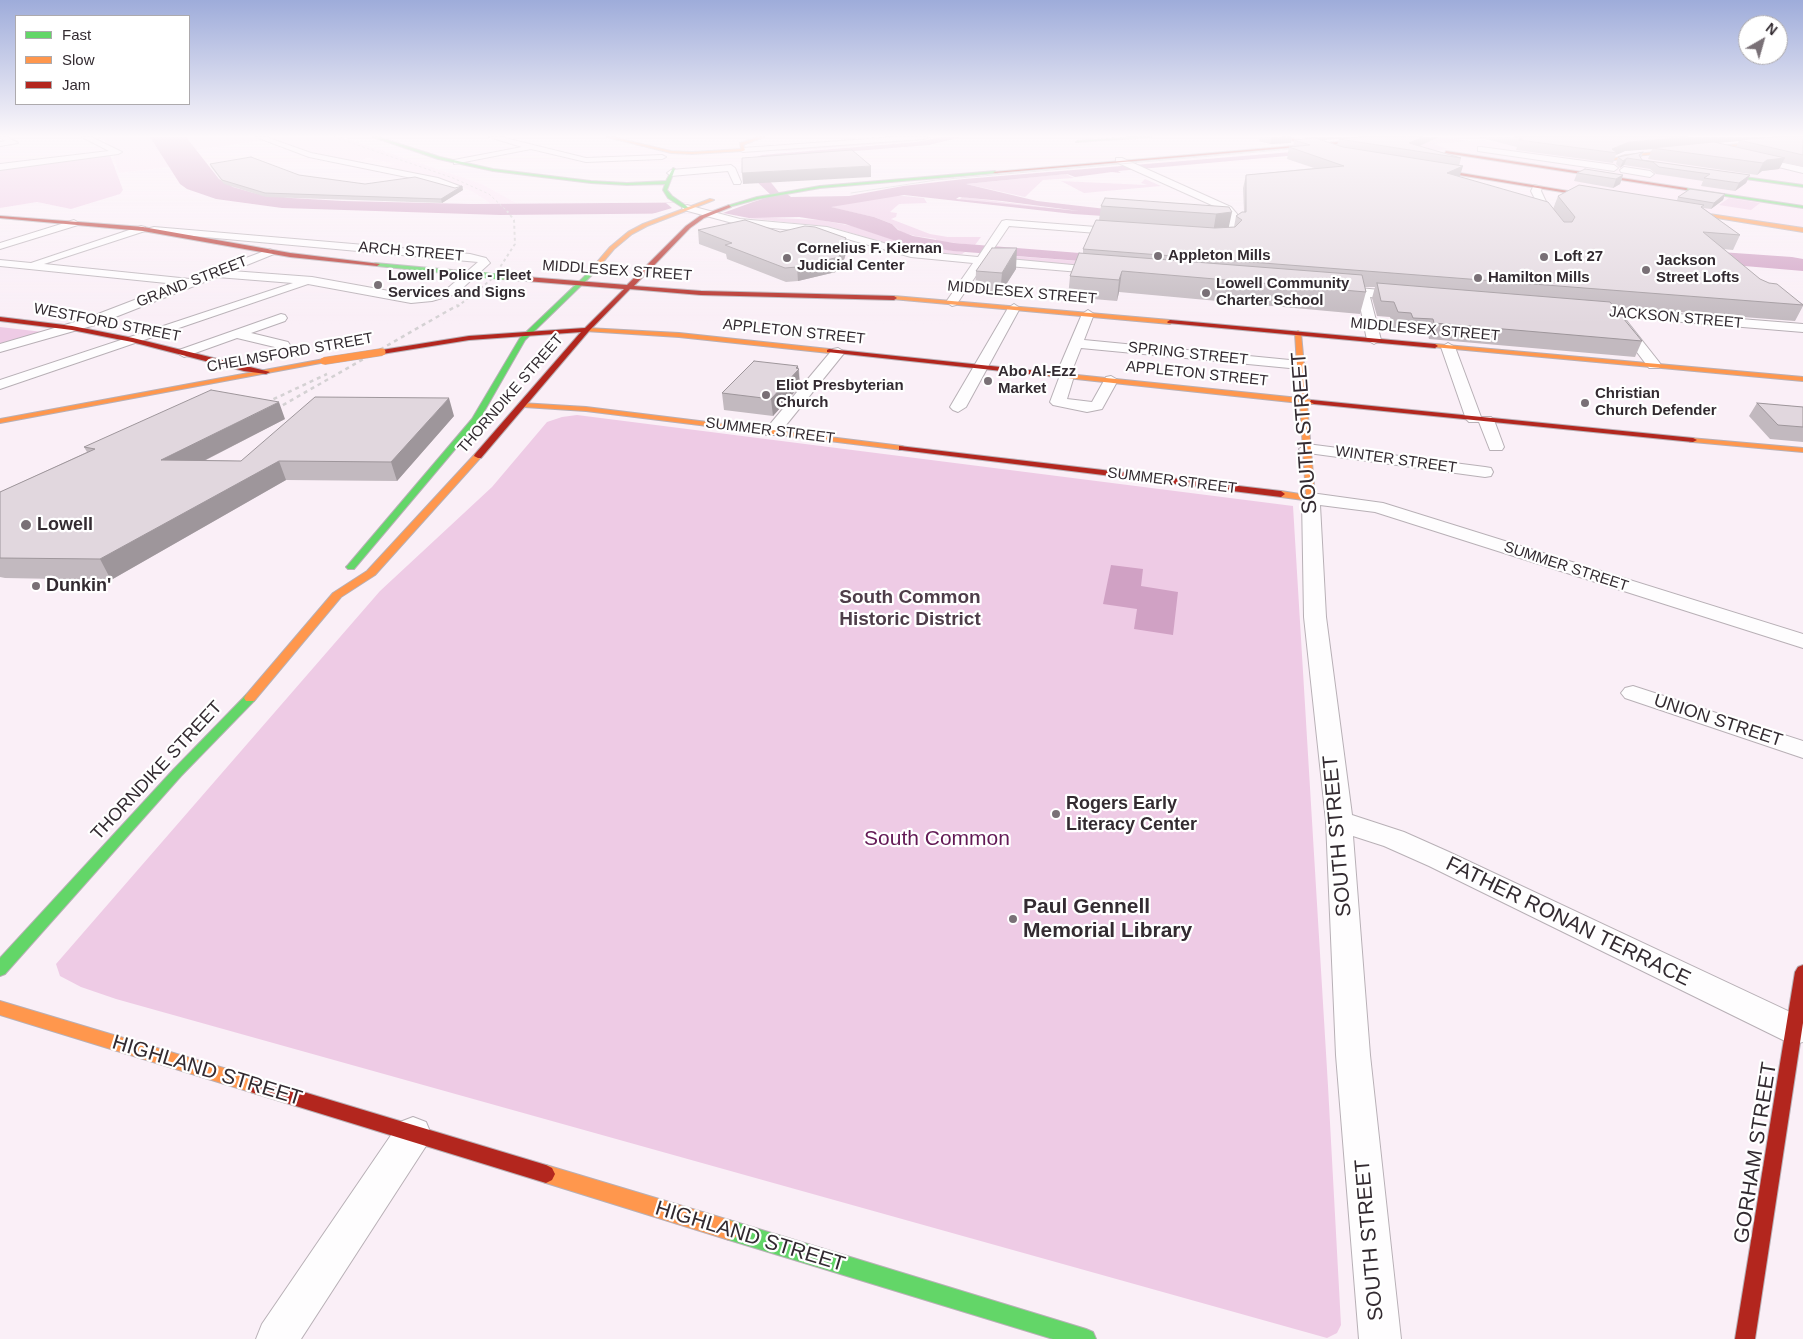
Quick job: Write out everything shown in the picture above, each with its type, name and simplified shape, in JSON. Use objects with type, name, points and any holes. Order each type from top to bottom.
[{"type":"main road","points":[[690,199],[698,208]]},
{"type":"main road","points":[[698,208],[736,199]]},
{"type":"main road","points":[[698,208],[748,199]]},
{"type":"main road","points":[[1753,199],[1803,207]]},
{"type":"main road","name":"THORNDIKE STREET","points":[[337,595],[346,572],[475,420],[507,362],[528,333],[580,285],[620,241],[640,227],[671,214],[698,208]]},
{"type":"main road","name":"THORNDIKE STREET","points":[[0,969],[177,773],[253,696],[337,595],[371,573],[524,405],[587,330],[680,236],[698,208]]},
{"type":"main road","points":[[1666,208],[1803,230]]},
{"type":"main road","name":"MIDDLESEX STREET","points":[[3,216],[142,229],[270,252],[580,285],[701,293],[880,297],[952,302],[1803,378]]},
{"type":"main road","points":[[680,236],[713,225],[757,224]]},
{"type":"main road","points":[[524,318],[560,302]]},
{"type":"main road","name":"WESTFORD STREET","points":[[0,320],[72,328],[184,352],[244,369],[266,372]]},
{"type":"main road","points":[[438,342],[512,322]]},
{"type":"main road","name":"CHELMSFORD STREET","points":[[0,421],[438,342],[528,333],[587,330]]},
{"type":"main road","name":"APPLETON STREET","points":[[587,330],[670,334],[1480,420],[1788,449],[1803,452]]},
{"type":"main road","name":"SOUTH STREET","points":[[1298,333],[1311,498]]},
{"type":"main road","points":[[438,342],[475,349]]},
{"type":"main road","points":[[497,356],[507,362]]},
{"type":"main road","name":"SUMMER STREET","points":[[524,405],[586,409],[1311,498]]},
{"type":"main road","name":"GORHAM STREET","points":[[1745,1339],[1798,1018],[1803,972]]},
{"type":"main road","name":"HIGHLAND STREET","points":[[0,1008],[1086,1339]]},
{"type":"street","points":[[1206,199],[1231,211],[1231,228]]},
{"type":"street","points":[[1540,199],[1563,232]]},
{"type":"street","points":[[698,208],[757,224],[811,227],[836,232],[902,253],[986,253],[1115,272]]},
{"type":"street","points":[[0,246],[74,223]]},
{"type":"street","points":[[952,302],[1006,223],[1135,233]]},
{"type":"street","points":[[28,266],[142,229]]},
{"type":"street","name":"ARCH STREET","points":[[142,229],[470,257],[482,260],[484,263],[457,289],[442,295],[422,298],[398,298],[312,281],[216,273]]},
{"type":"street","name":"GRAND STREET","points":[[0,348],[72,328],[270,252]]},
{"type":"street","points":[[0,264],[191,282]]},
{"type":"street","points":[[0,385],[312,281]]},
{"type":"street","points":[[1324,289],[1412,296]]},
{"type":"street","points":[[1363,292],[1374,340]]},
{"type":"street","points":[[958,407],[1014,308]]},
{"type":"street","name":"JACKSON STREET","points":[[1575,310],[1803,328]]},
{"type":"street","points":[[1613,313],[1654,365]]},
{"type":"street","points":[[1088,314],[1076,343],[1058,402],[1088,407],[1097,406],[1111,380]]},
{"type":"street","points":[[184,352],[281,318]]},
{"type":"street","points":[[1784,327],[1803,344]]},
{"type":"street","points":[[236,334],[283,345]]},
{"type":"street","name":"SPRING STREET","points":[[1076,343],[1300,365]]},
{"type":"street","points":[[1448,347],[1480,420],[1496,446]]},
{"type":"street","points":[[772,432],[838,352]]},
{"type":"street","name":"WINTER STREET","points":[[1307,449],[1485,472]]},
{"type":"street","name":"SUMMER STREET","points":[[1311,498],[1377,507],[1803,641]]},
{"type":"street","name":"SOUTH STREET","points":[[1311,498],[1315,617],[1339,821],[1353,1056],[1380,1339]]},
{"type":"street","name":"UNION STREET","points":[[1633,693],[1803,750]]},
{"type":"street","name":"FATHER RONAN TERRACE","points":[[1339,821],[1394,840],[1798,1018]]},
{"type":"street","points":[[277,1339],[413,1134]]},
{"type":"shaded area","points":[[220,199],[317,199],[472,204],[877,199],[831,207],[874,217],[892,224],[898,230],[913,236],[954,243],[1356,275],[1220,272],[953,251],[902,243],[845,224],[799,217],[749,218],[723,213],[500,215],[282,208]]},
{"type":"shaded area","points":[[484,199],[510,199],[516,203],[491,204]]},
{"type":"shaded area","points":[[944,199],[1079,211],[986,199],[1031,199],[1106,209],[1792,257],[1803,259],[1803,271],[1346,232],[1073,214]]},
{"type":"shaded area","points":[[1626,199],[1803,199],[1803,229]]},
{"type":"shaded area","points":[[1111,565],[1143,569],[1141,586],[1178,592],[1173,635],[1134,629],[1137,609],[1103,604]]},
{"type":"green space","points":[[0,199],[102,199],[71,209],[37,202],[0,208]]},
{"type":"green space","points":[[870,199],[925,199],[927,203],[899,204],[890,212],[897,213],[896,217],[891,219],[930,234],[948,237],[981,237],[975,245],[936,241],[936,239],[901,232],[892,224],[874,217],[829,207]]},
{"type":"green space","points":[[982,199],[1080,212],[959,200]]},
{"type":"green space","points":[[1727,199],[1760,203],[1751,210],[1719,205]]},
{"type":"green space","points":[[746,218],[821,220],[852,226],[901,242],[899,244],[965,252],[954,254],[912,251],[831,227]]},
{"type":"green space","points":[[1000,255],[1220,272],[1344,286],[1016,260]]},
{"type":"green space","points":[[0,327],[43,332],[0,344]]},
{"type":"green space","name":"South Common","points":[[577,415],[1293,506],[1341,1325],[1337,1333],[1327,1338],[116,999],[81,987],[60,976],[56,964],[380,591],[492,487],[547,422]]},
{"type":"pier","points":[[753,202],[723,213],[652,214],[672,208],[666,203]]},
{"type":"building","points":[[1104,199],[1125,199],[1229,207],[1232,212],[1216,214],[1101,206]]},
{"type":"building","points":[[1246,199],[1539,199],[1548,202],[1564,222],[1572,222],[1575,217],[1561,199],[1670,199],[1704,205],[1701,207],[1740,235],[1703,232],[1760,279],[1777,284],[1803,305],[1083,249],[1096,220],[1215,228],[1235,227],[1242,220],[1236,216],[1246,212]]},
{"type":"building","points":[[1693,199],[1718,199],[1714,203]]},
{"type":"building","points":[[745,220],[780,232],[805,226],[815,227],[846,238],[839,257],[785,268],[725,245],[732,243],[698,230]]},
{"type":"building","points":[[992,248],[1017,248],[1002,273],[976,271]]},
{"type":"building","points":[[1079,253],[1362,275],[1366,292],[1122,271],[1119,280],[1070,276]]},
{"type":"building","points":[[1377,283],[1610,302],[1642,341],[1434,323],[1433,319],[1413,318],[1411,313],[1398,312],[1394,302],[1381,301]]},
{"type":"building","points":[[754,361],[798,366],[796,368],[799,369],[771,399],[722,393]]},
{"type":"building","points":[[211,390],[279,402],[161,460],[241,461],[315,397],[449,398],[391,462],[279,461],[100,559],[0,558],[0,492],[95,449],[84,447]]},
{"type":"building","points":[[1757,403],[1803,407],[1803,427],[1778,425]]},
{"type":"railway","points":[[495,199],[507,211]]},
{"type":"railway","points":[[457,307],[493,278],[515,244],[514,220],[507,211]]},
{"type":"railway","points":[[269,413],[458,305]]},
{"type":"railway","points":[[259,406],[327,374]]},
{"type":"traffic: fast","points":[[674,199],[687,208]]},
{"type":"traffic: fast","points":[[729,206],[752,199]]},
{"type":"traffic: fast","points":[[1754,199],[1803,207]]},
{"type":"traffic: fast","points":[[377,264],[463,273]]},
{"type":"traffic: fast","points":[[463,273],[502,277]]},
{"type":"traffic: fast","points":[[351,567],[475,420],[522,339],[590,274]]},
{"type":"traffic: fast","points":[[0,969],[177,773],[250,698]]},
{"type":"traffic: fast","points":[[729,1230],[1086,1339]]},
{"type":"traffic: slow","points":[[590,274],[612,248],[630,233],[645,225],[712,200]]},
{"type":"traffic: slow","points":[[1676,210],[1803,230]]},
{"type":"traffic: slow","points":[[894,298],[1170,322]]},
{"type":"traffic: slow","points":[[587,330],[679,335],[829,351]]},
{"type":"traffic: slow","points":[[1281,494],[1311,498],[1298,333]]},
{"type":"traffic: slow","points":[[1435,346],[1803,379]]},
{"type":"traffic: slow","points":[[324,361],[382,352]]},
{"type":"traffic: slow","points":[[0,421],[324,361]]},
{"type":"traffic: slow","points":[[1048,374],[1314,402]]},
{"type":"traffic: slow","points":[[524,405],[586,409],[902,448]]},
{"type":"traffic: slow","points":[[1693,440],[1803,450]]},
{"type":"traffic: slow","points":[[250,698],[337,595],[371,573],[478,456]]},
{"type":"traffic: slow","points":[[0,1008],[257,1086]]},
{"type":"traffic: slow","points":[[546,1174],[729,1230]]},
{"type":"traffic: jam","points":[[478,456],[587,330],[688,227],[702,217],[729,206]]},
{"type":"traffic: jam","points":[[0,217],[143,229],[290,255],[377,264]]},
{"type":"traffic: jam","points":[[502,277],[701,293],[894,298]]},
{"type":"traffic: jam","points":[[0,319],[72,328],[133,340],[244,369],[266,372]]},
{"type":"traffic: jam","points":[[1170,322],[1435,346]]},
{"type":"traffic: jam","points":[[382,352],[469,338],[587,330]]},
{"type":"traffic: jam","points":[[829,351],[1048,374]]},
{"type":"traffic: jam","points":[[1314,402],[1693,440]]},
{"type":"traffic: jam","points":[[902,448],[1281,494]]},
{"type":"traffic: jam","points":[[1745,1339],[1803,972]]},
{"type":"traffic: jam","points":[[257,1086],[546,1174]]},
{"type":"place","name":"Appleton Mills","points":[[1158,256]]},
{"type":"place","name":"Loft 27","points":[[1544,257]]},
{"type":"place","name":"Cornelius F. Kiernan Judicial Center","points":[[787,258]]},
{"type":"place","name":"Jackson Street Lofts","points":[[1646,270]]},
{"type":"place","name":"Hamilton Mills","points":[[1478,278]]},
{"type":"place","name":"Lowell Police - Fleet Services and Signs","points":[[378,285]]},
{"type":"place","name":"Lowell Community Charter School","points":[[1206,293]]},
{"type":"place","name":"Abo Al-Ezz Market","points":[[988,381]]},
{"type":"place","name":"Eliot Presbyterian Church","points":[[766,395]]},
{"type":"place","name":"Christian Church Defender","points":[[1585,403]]},
{"type":"place","name":"Lowell","points":[[26,525]]},
{"type":"place","name":"Dunkin'","points":[[36,586]]},
{"type":"place","name":"Rogers Early Literacy Center","points":[[1056,814]]},
{"type":"place","name":"Paul Gennell Memorial Library","points":[[1013,919]]},
{"type":"district","name":"South Common Historic District","points":[[910,609]]}]
